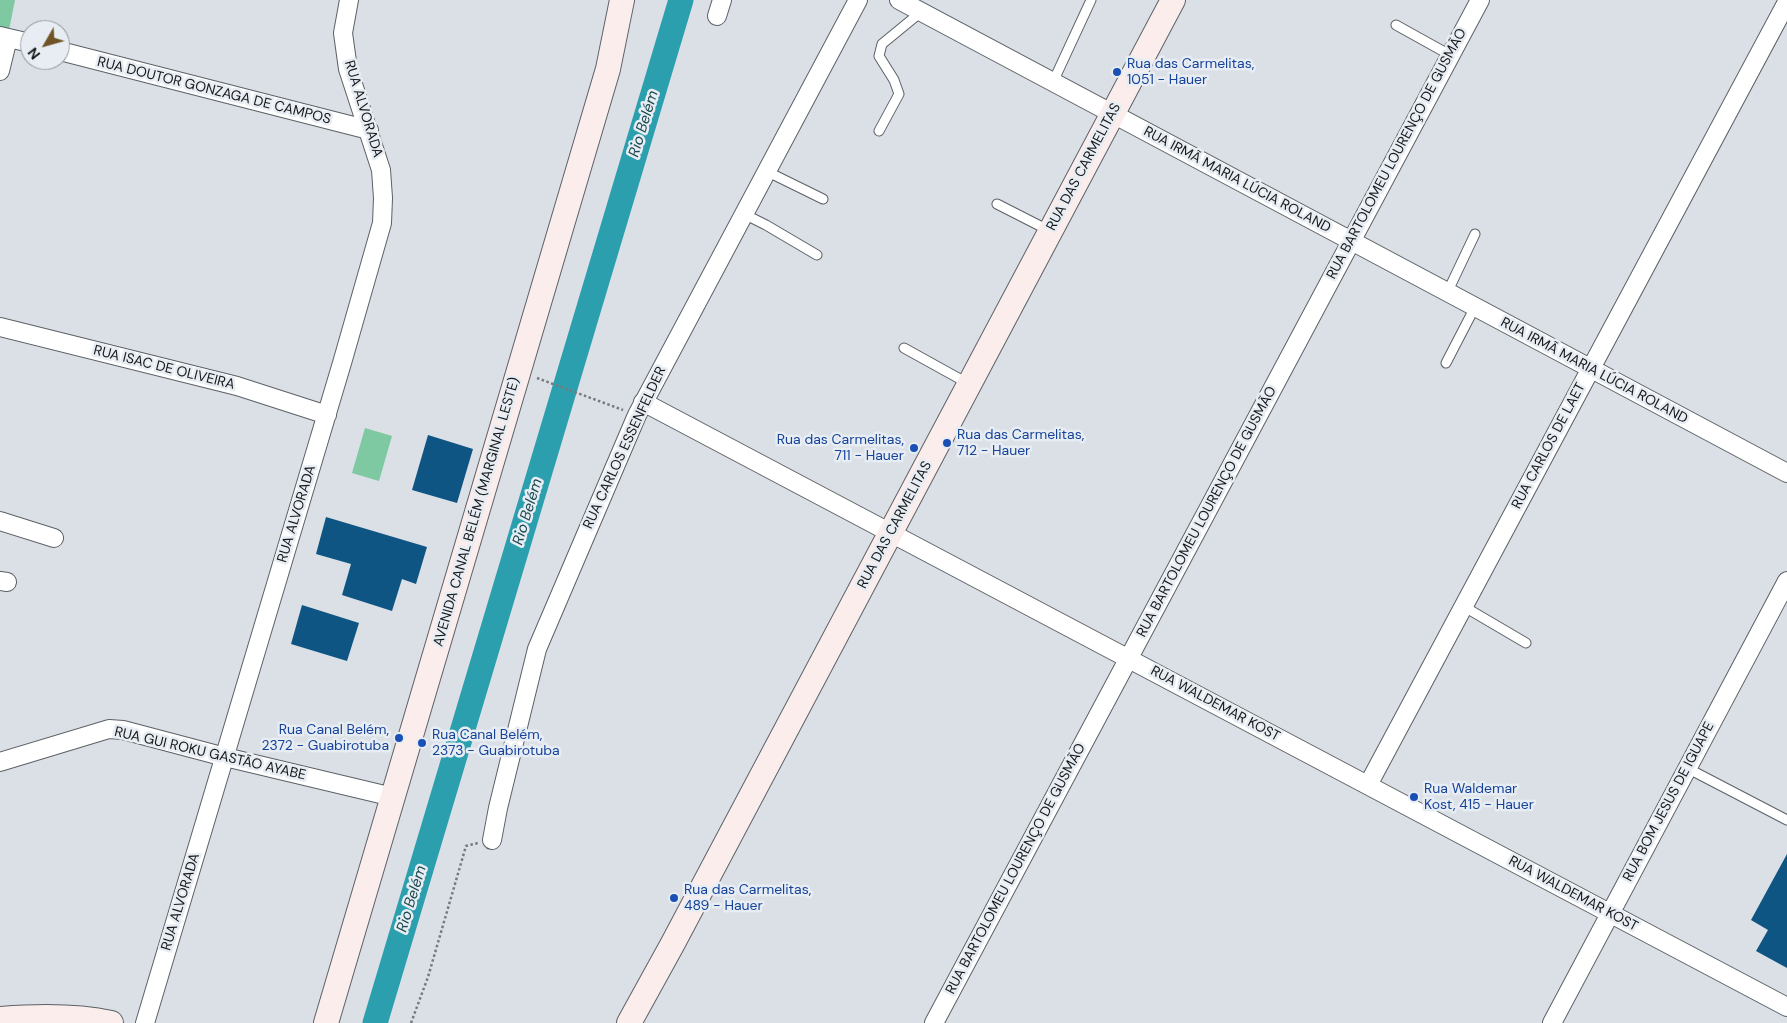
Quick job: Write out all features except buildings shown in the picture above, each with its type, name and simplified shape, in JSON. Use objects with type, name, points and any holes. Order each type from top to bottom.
[{"type":"street","name":"RUA ALVORADA","points":[[145,1023],[327,415],[382,223],[381,170],[348,69],[343,34],[349,0]]},
{"type":"street","name":"AVENIDA CANAL BELÉM (MARGINAL LESTE)","points":[[326,1023],[608,69],[622,0]]},
{"type":"street","name":"RUA CARLOS ESSENFELDER","points":[[492,840],[537,649],[640,409],[858,0]]},
{"type":"street","name":"RUA IRMÃ MARIA LÚCIA ROLAND","points":[[898,0],[1787,473]]},
{"type":"street","name":"RUA DAS CARMELITAS","points":[[629,1023],[1173,0]]},
{"type":"street","name":"RUA BARTOLOMEU LOURENÇO DE GUSMÃO","points":[[934,1023],[1450,55],[1474,2]]},
{"type":"street","name":"RUA CARLOS DE LAET","points":[[1368,785],[1787,2]]},
{"type":"street","points":[[0,71],[4,36],[20,40]]},
{"type":"street","name":"RUA DOUTOR GONZAGA DE CAMPOS","points":[[70,54],[369,130]]},
{"type":"street","name":"RUA ISAC DE OLIVEIRA","points":[[0,327],[237,386],[327,415]]},
{"type":"street","name":"RUA WALDEMAR KOST","points":[[640,409],[891,533],[1787,1007]]},
{"type":"street","points":[[0,522],[54,538]]},
{"type":"street","name":"RUA BOM JESUS DE IGUAPE","points":[[1552,1023],[1787,581]]},
{"type":"street","name":"RUA GUI ROKU GASTÃO AYABE","points":[[0,762],[109,729],[123,730],[224,757],[393,797]]},
{"type":"street","points":[[0,1019],[62,1017],[111,1023]]},
{"type":"lane","points":[[1053,82],[1091,0]]},
{"type":"lane","points":[[880,131],[899,94],[894,80],[879,56],[880,48],[882,44],[920,12]]},
{"type":"lane","points":[[1396,25],[1450,55]]},
{"type":"lane","points":[[766,171],[823,199]]},
{"type":"lane","points":[[997,204],[1050,231]]},
{"type":"lane","points":[[744,214],[766,224],[817,255]]},
{"type":"lane","points":[[1447,292],[1475,234]]},
{"type":"lane","points":[[1446,364],[1475,308]]},
{"type":"lane","points":[[904,348],[970,384]]},
{"type":"lane","points":[[1463,606],[1526,643]]},
{"type":"lane","points":[[1687,768],[1787,820]]},
{"type":"path","points":[[545,381],[585,396],[640,409]]},
{"type":"path","points":[[411,1023],[428,977],[466,846],[492,840]]},
{"type":"green space","points":[[0,0],[15,0],[9,30],[0,28]]},
{"type":"green space","points":[[365,428],[392,436],[379,481],[352,473]]},
{"type":"waterway","name":"Rio Belém","points":[[375,1023],[681,0]]},
{"type":"place","name":"Rua das Carmelitas, 1051 - Hauer","points":[[1117,72]]},
{"type":"place","name":"Rua das Carmelitas, 712 - Hauer","points":[[947,443]]},
{"type":"place","name":"Rua das Carmelitas, 711 - Hauer","points":[[914,448]]},
{"type":"place","name":"Rua Canal Belém, 2372 - Guabirotuba","points":[[399,738]]},
{"type":"place","name":"Rua Canal Belém, 2373 - Guabirotuba","points":[[422,743]]},
{"type":"place","name":"Rua Waldemar Kost, 415 - Hauer","points":[[1414,797]]},
{"type":"place","name":"Rua das Carmelitas, 489 - Hauer","points":[[674,898]]}]
